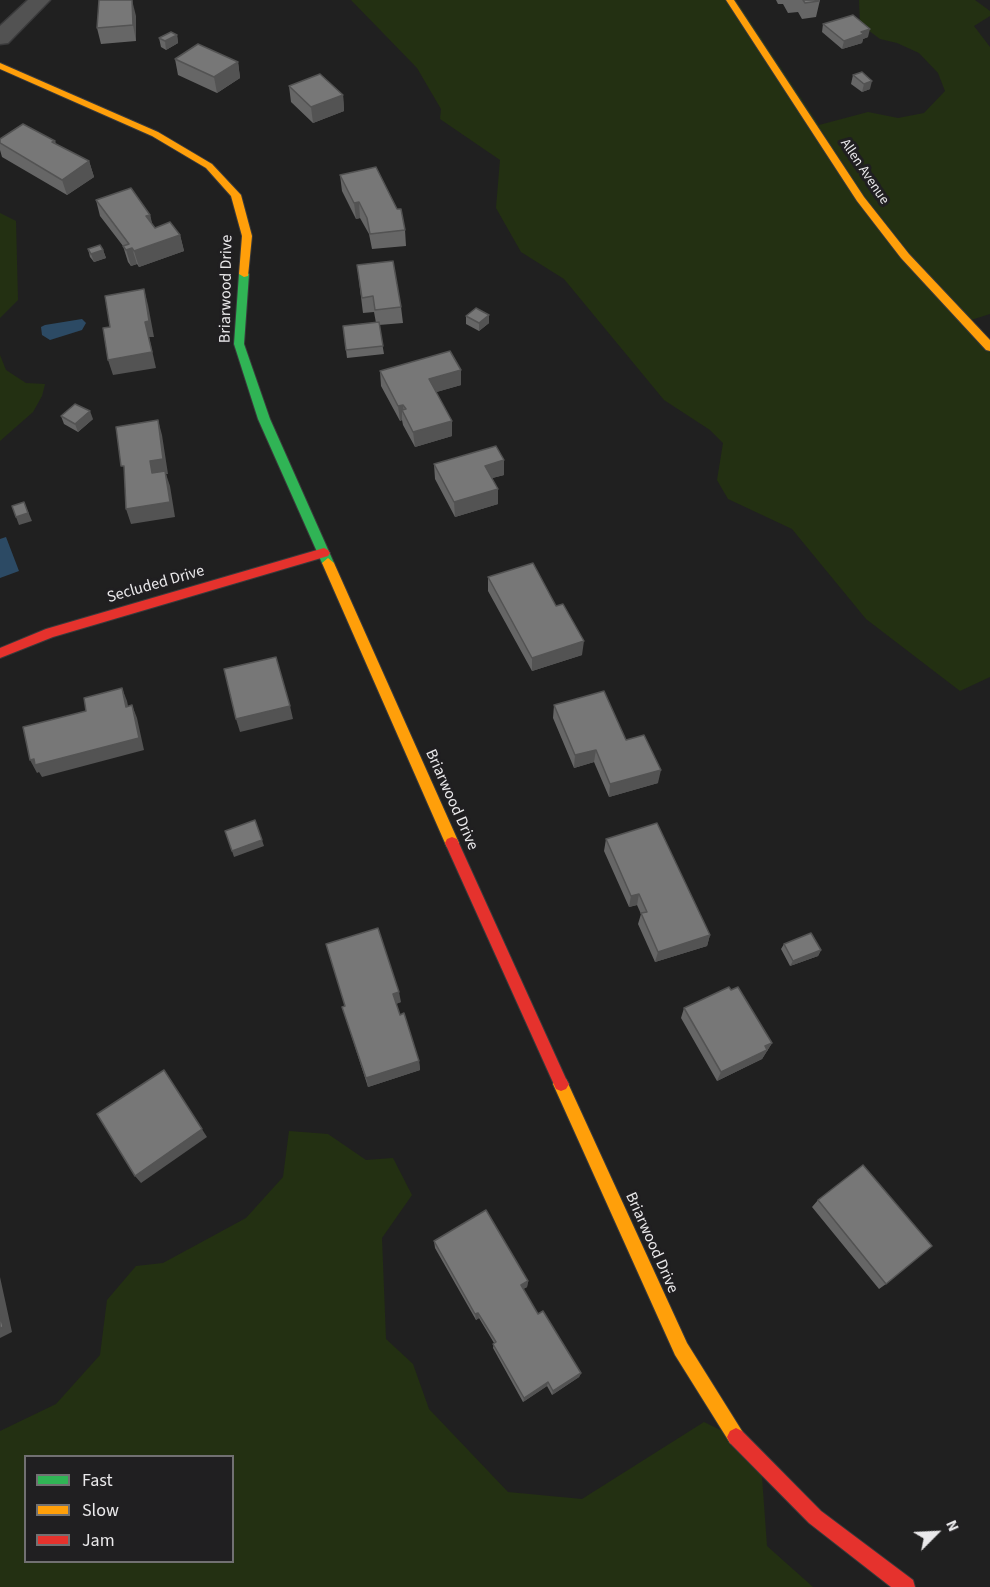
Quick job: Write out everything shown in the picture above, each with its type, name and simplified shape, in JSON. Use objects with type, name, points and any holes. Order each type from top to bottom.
[{"type":"street","points":[[0,38],[40,0]]},
{"type":"street","name":"Allen Avenue","points":[[730,0],[860,199],[904,256],[990,347]]},
{"type":"street","name":"Briarwood Drive","points":[[0,66],[155,134],[208,166],[236,195],[247,236],[239,344],[264,419],[681,1349],[737,1438],[815,1517],[906,1587]]},
{"type":"street","name":"Secluded Drive","points":[[0,653],[50,633],[324,553]]},
{"type":"green space","points":[[351,0],[736,0],[819,125],[868,112],[898,118],[924,113],[945,91],[938,73],[919,53],[897,43],[880,39],[860,24],[859,0],[975,0],[990,11],[990,16],[974,26],[990,47],[990,314],[971,320],[990,342],[990,677],[960,691],[866,619],[792,529],[728,499],[717,480],[723,443],[710,430],[664,400],[564,279],[521,252],[496,208],[500,160],[440,119],[441,109],[417,68]]},
{"type":"green space","points":[[0,213],[16,221],[18,300],[0,318]]},
{"type":"green space","points":[[0,355],[6,370],[26,383],[45,384],[42,396],[33,412],[0,441]]},
{"type":"green space","points":[[289,1131],[328,1134],[366,1160],[393,1158],[412,1195],[382,1238],[386,1339],[413,1364],[429,1409],[508,1492],[582,1499],[704,1422],[760,1449],[767,1546],[813,1587],[0,1587],[0,1431],[56,1404],[100,1355],[107,1300],[136,1266],[163,1263],[246,1218],[283,1177]]},
{"type":"water","points":[[82,319],[86,323],[82,330],[50,340],[42,335],[41,327],[45,325]]},
{"type":"water","points":[[6,537],[19,571],[0,578],[0,539]]},
{"type":"building","points":[[99,0],[132,0],[133,25],[97,28]]},
{"type":"building","points":[[803,0],[818,0],[819,1],[805,3]]},
{"type":"building","points":[[853,15],[870,29],[861,32],[864,34],[844,41],[823,24]]},
{"type":"building","points":[[171,32],[177,35],[165,41],[159,38]]},
{"type":"building","points":[[198,44],[238,62],[214,77],[175,59]]},
{"type":"building","points":[[862,72],[872,81],[864,84],[853,75]]},
{"type":"building","points":[[320,74],[343,95],[311,107],[289,86]]},
{"type":"building","points":[[23,124],[89,161],[62,180],[0,143],[0,139]]},
{"type":"building","points":[[376,167],[397,209],[401,209],[405,230],[370,234],[367,218],[359,202],[354,203],[340,175]]},
{"type":"building","points":[[131,188],[150,215],[146,216],[155,228],[170,222],[180,235],[134,251],[132,248],[126,250],[123,246],[129,244],[96,200]]},
{"type":"building","points":[[100,245],[103,250],[91,254],[88,249]]},
{"type":"building","points":[[393,261],[401,307],[375,310],[373,296],[362,298],[357,265]]},
{"type":"building","points":[[144,289],[149,321],[145,322],[152,352],[108,360],[103,328],[110,327],[105,296]]},
{"type":"building","points":[[476,308],[489,315],[479,323],[466,316]]},
{"type":"building","points":[[379,322],[383,346],[346,350],[343,326]]},
{"type":"building","points":[[450,351],[461,370],[429,379],[452,421],[413,432],[402,410],[406,409],[403,405],[398,406],[380,371]]},
{"type":"building","points":[[75,404],[90,411],[75,424],[61,416]]},
{"type":"building","points":[[158,420],[163,459],[150,461],[152,473],[165,471],[170,502],[126,509],[124,466],[121,466],[116,427]]},
{"type":"building","points":[[496,446],[504,460],[485,466],[498,489],[454,502],[434,464]]},
{"type":"building","points":[[24,502],[28,513],[16,517],[12,506]]},
{"type":"building","points":[[533,563],[556,606],[563,604],[584,641],[532,658],[488,577]]},
{"type":"building","points":[[276,657],[290,706],[236,719],[224,669]]},
{"type":"building","points":[[122,688],[126,707],[132,705],[139,738],[35,765],[34,759],[30,760],[23,727],[86,711],[84,698]]},
{"type":"building","points":[[604,691],[626,740],[644,735],[661,770],[610,784],[596,750],[575,755],[554,705]]},
{"type":"building","points":[[255,820],[262,840],[232,851],[225,831]]},
{"type":"building","points":[[657,823],[710,935],[658,952],[641,913],[647,912],[639,894],[631,896],[606,839]]},
{"type":"building","points":[[378,928],[399,992],[393,994],[400,1015],[404,1013],[419,1061],[366,1078],[342,1007],[345,1006],[326,944]]},
{"type":"building","points":[[811,933],[821,950],[793,961],[784,944]]},
{"type":"building","points":[[729,987],[731,990],[738,987],[772,1043],[765,1046],[767,1050],[721,1072],[684,1008]]},
{"type":"building","points":[[164,1070],[202,1129],[135,1176],[97,1114]]},
{"type":"building","points":[[863,1165],[932,1246],[886,1284],[818,1200]]},
{"type":"building","points":[[486,1210],[528,1281],[521,1285],[538,1314],[543,1311],[581,1373],[553,1391],[548,1382],[524,1398],[493,1344],[496,1342],[478,1313],[475,1314],[434,1241]]},
{"type":"traffic: fast","points":[[244,274],[239,344],[264,419],[328,563]]},
{"type":"traffic: slow","points":[[730,0],[860,199],[905,256],[990,347]]},
{"type":"traffic: slow","points":[[0,66],[155,134],[209,166],[236,195],[247,236],[244,274]]},
{"type":"traffic: slow","points":[[328,563],[452,843]]},
{"type":"traffic: slow","points":[[561,1084],[681,1349],[736,1437]]},
{"type":"traffic: jam","points":[[0,653],[50,633],[324,553]]},
{"type":"traffic: jam","points":[[452,843],[561,1084]]},
{"type":"traffic: jam","points":[[736,1437],[815,1517],[906,1587]]}]
